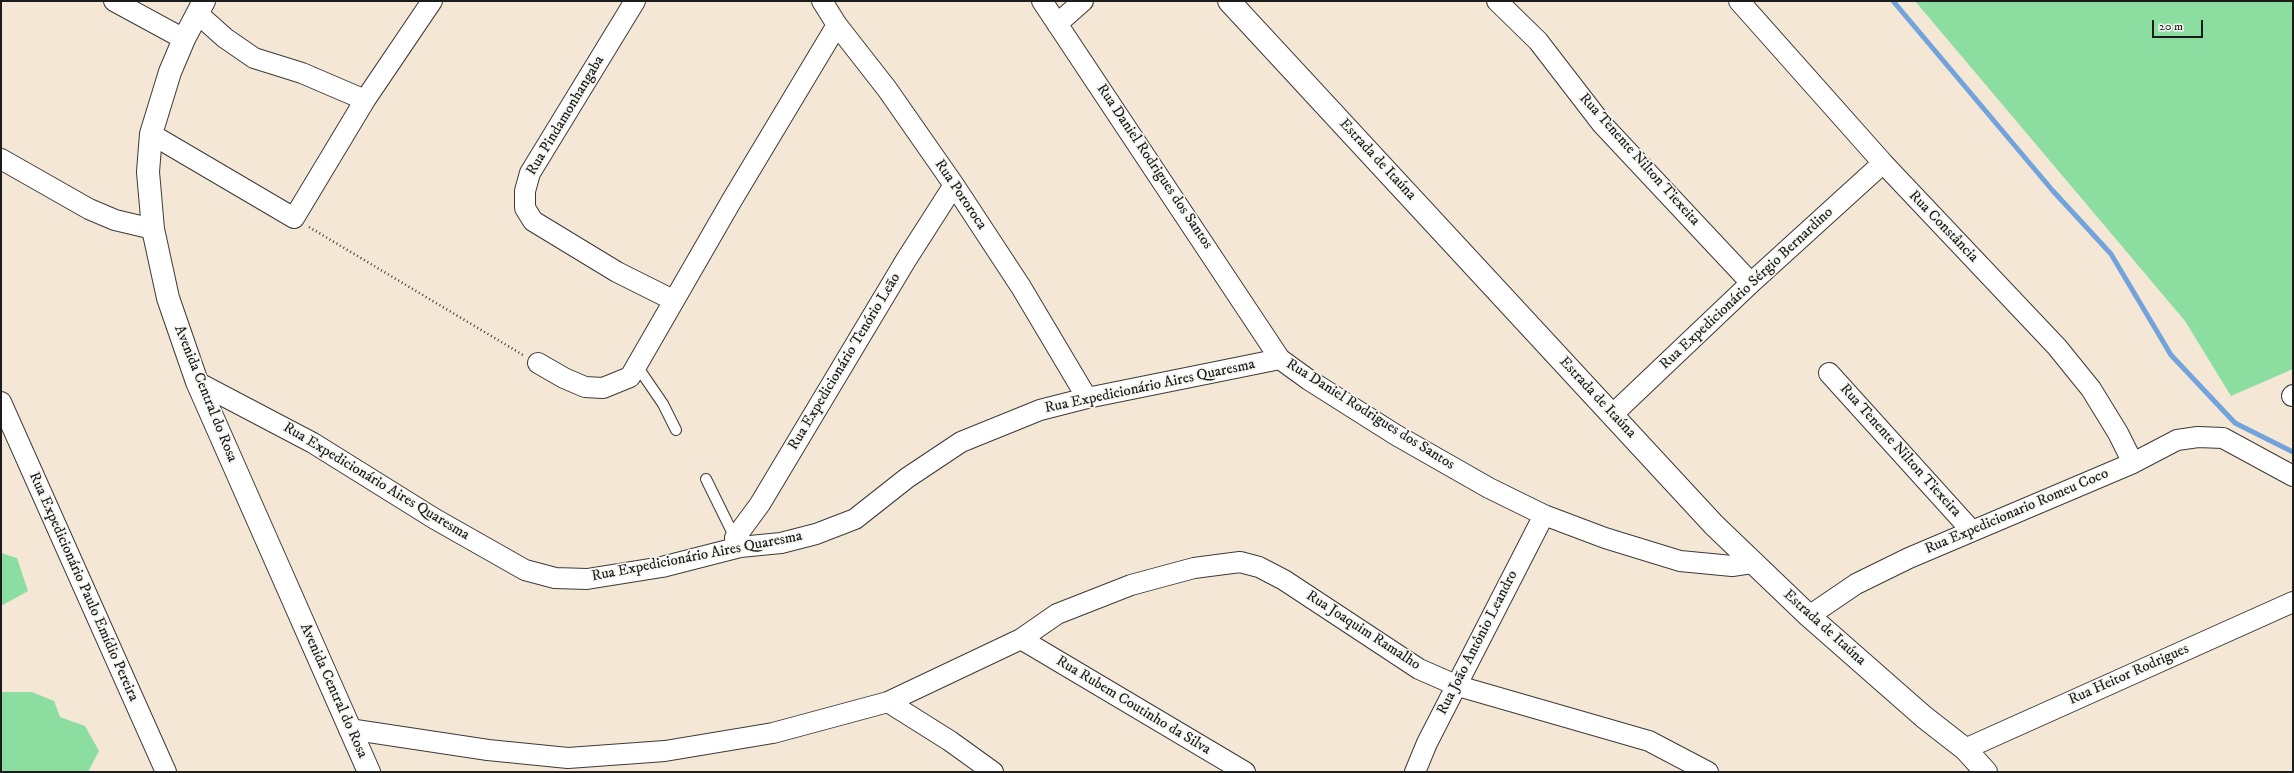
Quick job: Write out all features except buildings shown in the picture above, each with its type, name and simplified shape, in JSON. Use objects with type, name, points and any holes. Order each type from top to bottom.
[{"type":"street","points":[[114,1],[184,39]]},
{"type":"street","points":[[152,134],[294,218],[365,100],[432,1]]},
{"type":"street","name":"Rua Pindamonhangaba","points":[[635,1],[530,172],[525,191],[525,208],[533,221],[618,272],[673,300]]},
{"type":"street","name":"Rua Pororoca","points":[[822,1],[837,25],[887,89],[954,185],[1021,287],[1087,398]]},
{"type":"street","name":"Rua Daniel Rodrigues dos Santos","points":[[1042,1],[1128,127],[1280,359],[1309,380],[1396,435],[1489,488],[1544,515],[1605,538],[1680,561],[1732,566],[1752,563]]},
{"type":"street","points":[[1057,24],[1083,1]]},
{"type":"street","name":"Estrada de Itaúna","points":[[1229,1],[1612,415],[1752,563],[1808,616],[1924,716],[1965,748],[1986,772]]},
{"type":"street","name":"Rua Tenente Nilton Tiexeita","points":[[1497,1],[1538,41],[1602,124],[1752,283]]},
{"type":"street","name":"Rua Constância","points":[[1739,1],[1883,163],[2057,347],[2091,389],[2118,433],[2133,463]]},
{"type":"street","points":[[201,7],[225,38],[254,58],[302,73],[365,100]]},
{"type":"street","name":"Avenida Central do Rosa","points":[[201,7],[184,39],[168,79],[152,134],[148,172],[153,229],[168,298],[197,382],[369,772]]},
{"type":"street","points":[[538,363],[564,378],[585,387],[603,388],[630,377],[673,300],[800,83],[837,25]]},
{"type":"street","points":[[1,159],[95,212],[115,220],[153,229]]},
{"type":"street","name":"Rua Expedicionário Sérgio Bernardino","points":[[1612,415],[1752,283],[1883,163]]},
{"type":"street","name":"Rua Expedicionário Tenório Leão","points":[[737,542],[906,260],[954,185]]},
{"type":"street","name":"Rua Expedicionário Aires Quaresma","points":[[197,382],[314,443],[435,519],[525,570],[555,578],[587,579],[662,567],[737,542],[781,544],[816,534],[855,518],[912,474],[961,442],[1040,410],[1087,398],[1280,359]]},
{"type":"street","name":"Rua Tenente Nilton Tiexeira","points":[[1829,373],[1970,530]]},
{"type":"street","name":"Rua Expedicionário Paulo Emídio Pereira","points":[[1,402],[166,772]]},
{"type":"street","name":"Rua Expedicionario Romeu Coco","points":[[1808,616],[1856,584],[1970,530],[2133,463],[2177,440],[2211,437],[2234,442],[2293,476]]},
{"type":"street","name":"Rua João Antônio Leandro","points":[[1416,772],[1427,743],[1458,686],[1511,576],[1544,515]]},
{"type":"street","name":"Rua Joaquim Ramalho","points":[[349,729],[488,750],[568,758],[665,750],[773,733],[888,702],[1021,639],[1057,614],[1131,586],[1194,568],[1240,562],[1259,567],[1284,580],[1419,669],[1458,686],[1649,741],[1708,772]]},
{"type":"street","name":"Rua Heitor Rodrigues","points":[[1965,748],[2293,602]]},
{"type":"street","name":"Rua Rubem Coutinho da Silva","points":[[1021,639],[1245,772]]},
{"type":"street","points":[[888,702],[950,741],[993,772]]},
{"type":"lane","points":[[637,366],[663,404],[676,430]]},
{"type":"lane","points":[[706,479],[737,542]]},
{"type":"path","points":[[294,218],[538,363]]},
{"type":"green space","points":[[1915,1],[2293,1],[2293,369],[2231,396],[2185,321]]},
{"type":"green space","points":[[1,553],[17,558],[28,591],[1,606]]},
{"type":"green space","points":[[1,692],[32,692],[54,701],[60,717],[85,726],[99,751],[88,772],[1,772]]},
{"type":"waterway","points":[[1893,1],[2053,191],[2111,254],[2171,355],[2235,423],[2293,452]]}]
